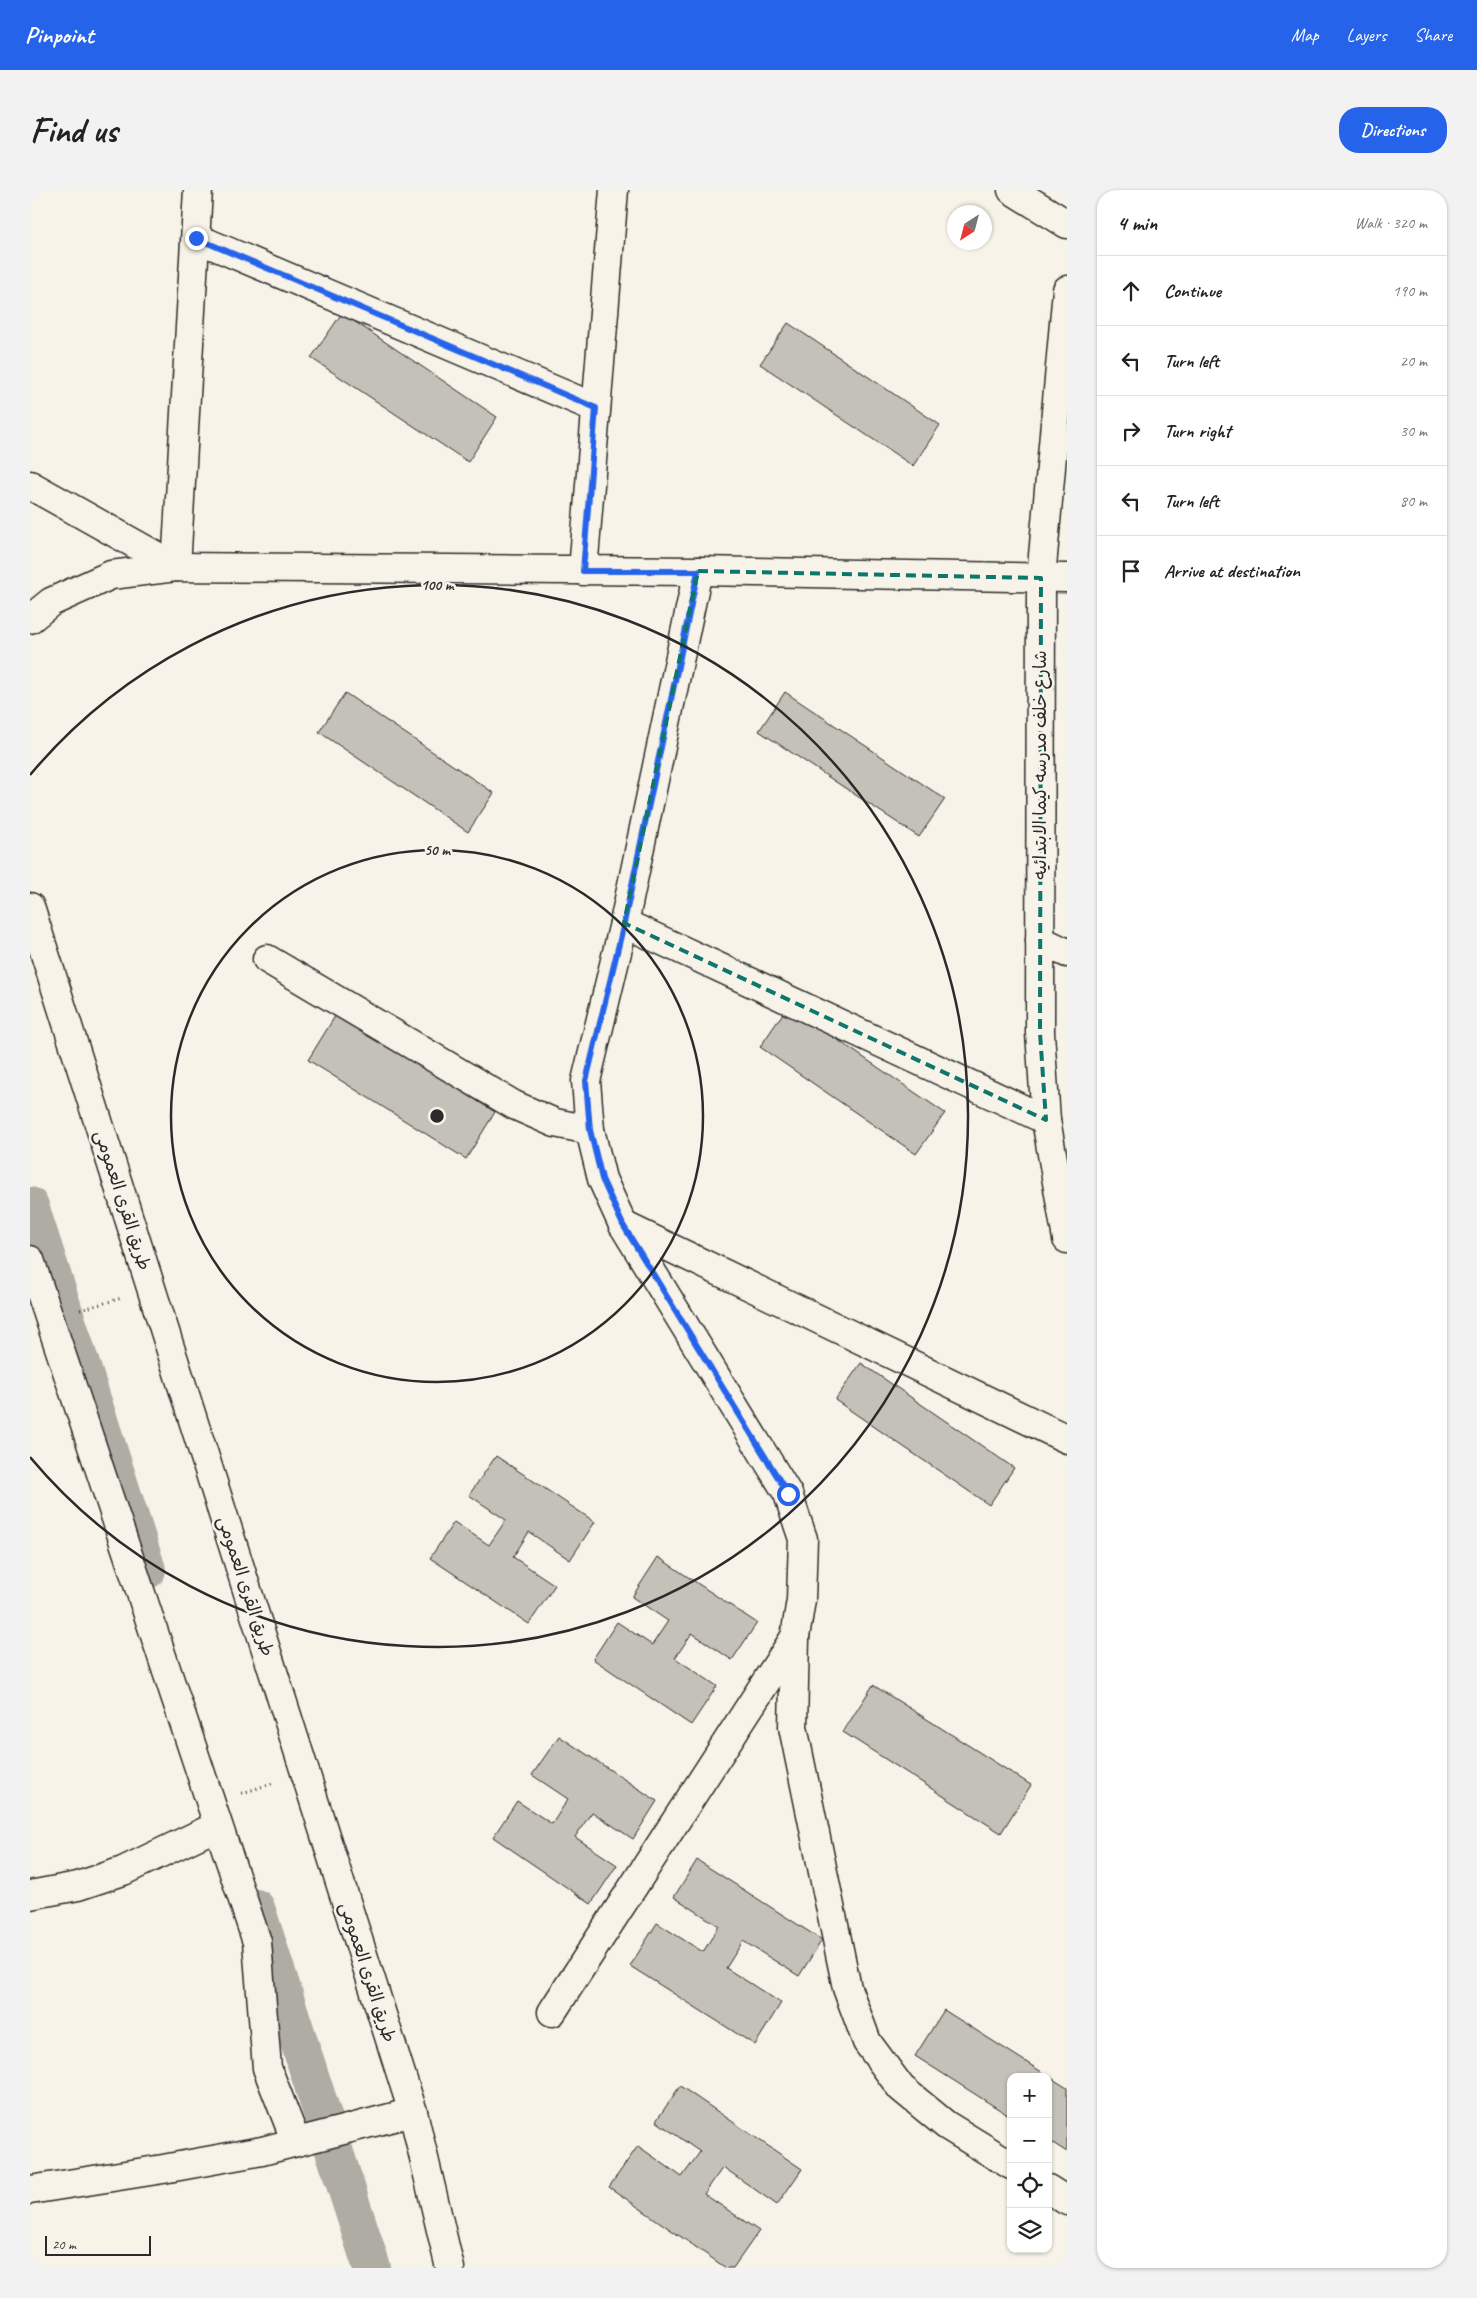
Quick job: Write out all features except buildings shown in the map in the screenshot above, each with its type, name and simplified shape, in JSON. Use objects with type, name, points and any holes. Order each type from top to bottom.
[{"type":"street","points":[[176,567],[198,190]]},
{"type":"street","points":[[583,571],[614,190]]},
{"type":"street","points":[[1012,190],[1067,224]]},
{"type":"street","points":[[196,238],[596,408]]},
{"type":"street","name":"شارع خلف مدرسه كيما الابتدائيه","points":[[1067,290],[1040,940],[1040,1033],[1046,1120],[1067,1239]]},
{"type":"street","points":[[30,485],[176,567]]},
{"type":"street","points":[[30,619],[51,602],[111,575],[176,567],[698,571],[1054,578]]},
{"type":"street","points":[[698,571],[624,923],[586,1081],[590,1130],[602,1179],[623,1225],[788,1494],[803,1540],[801,1600],[795,1637],[793,1727],[847,1988],[867,2042],[901,2088],[946,2124],[1008,2163]]},
{"type":"street","name":"طريق القرى العمومى","points":[[30,907],[151,1290],[450,2268]]},
{"type":"street","points":[[624,923],[1046,1120]]},
{"type":"street","points":[[1040,940],[1067,953]]},
{"type":"street","points":[[267,959],[514,1105],[555,1123],[590,1130]]},
{"type":"street","points":[[623,1225],[1067,1439]]},
{"type":"street","points":[[30,1260],[40,1325],[162,1652],[216,1826],[257,1942],[267,2068],[302,2139]]},
{"type":"street","points":[[552,2012],[795,1637]]},
{"type":"street","points":[[30,1895],[78,1886],[123,1870],[216,1826]]},
{"type":"street","points":[[30,2190],[163,2169],[262,2150],[402,2114]]},
{"type":"street","points":[[1052,2192],[1067,2201]]},
{"type":"path","points":[[82,1310],[151,1290]]},
{"type":"highlighted area","points":[[698,571],[1041,578],[1040,1033],[1046,1120],[624,923]]},
{"type":"waterway","points":[[30,1206],[147,1570]]},
{"type":"waterway","points":[[256,1908],[372,2268]]},
{"type":"route","points":[[196,238],[596,408],[583,571],[698,571],[624,923],[586,1081],[590,1130],[602,1179],[623,1225],[788,1494]]}]
